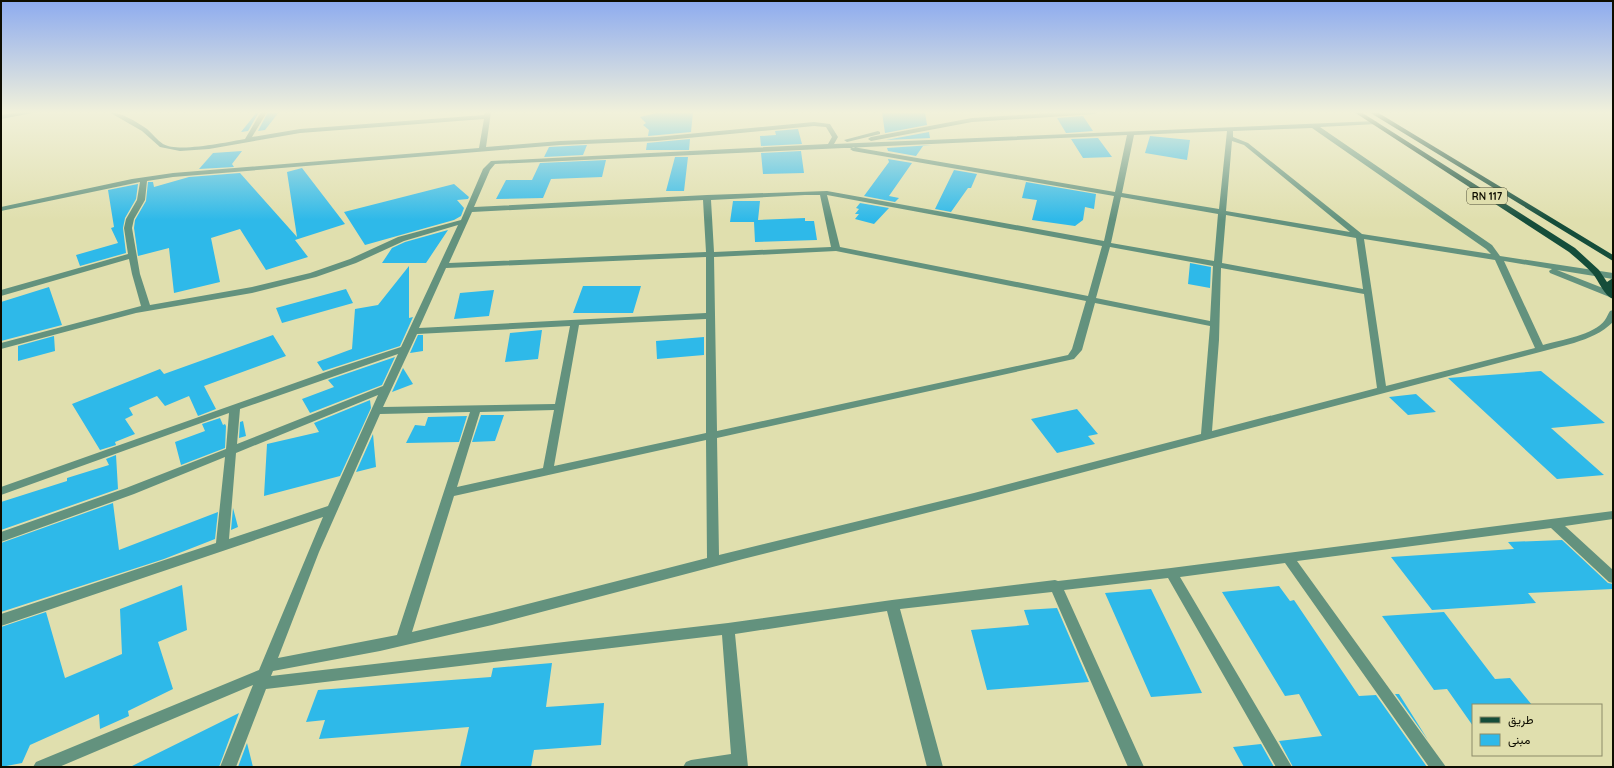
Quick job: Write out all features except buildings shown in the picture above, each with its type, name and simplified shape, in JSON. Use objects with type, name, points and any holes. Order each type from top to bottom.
[{"type":"main road","name":"RN 117","points":[[1414,148],[1572,250],[1596,272],[1611,294]]},
{"type":"main road","name":"RN 117","points":[[1431,148],[1613,259]]},
{"type":"main road","points":[[1611,294],[1608,285],[1613,281]]},
{"type":"street","points":[[166,148],[198,148]]},
{"type":"street","points":[[1,209],[144,179],[216,170],[507,148]]},
{"type":"street","points":[[228,767],[294,596],[385,389],[444,266],[488,166],[497,162],[795,148]]},
{"type":"street","points":[[845,148],[1360,236],[1534,264],[1596,272],[1613,276]]},
{"type":"street","points":[[449,493],[711,434],[1064,360],[1071,357],[1077,350],[1090,299],[1107,244],[1128,148]]},
{"type":"street","points":[[1206,436],[1221,212],[1228,148]]},
{"type":"street","points":[[1251,148],[1360,236],[1382,391]]},
{"type":"street","points":[[1346,148],[1483,242],[1498,258],[1540,349]]},
{"type":"street","points":[[144,179],[141,200],[128,223],[132,256],[146,307]]},
{"type":"street","points":[[469,210],[707,197],[823,193],[1367,292]]},
{"type":"street","points":[[823,193],[836,249]]},
{"type":"street","points":[[707,197],[710,253],[709,316],[713,561]]},
{"type":"street","points":[[1,346],[146,307],[252,290],[307,276],[353,261],[413,235],[464,221]]},
{"type":"street","points":[[444,266],[710,253],[836,249],[1214,324]]},
{"type":"street","points":[[1,293],[132,256]]},
{"type":"street","points":[[1534,264],[1611,294]]},
{"type":"street","points":[[41,767],[264,674],[492,619],[713,561],[974,497],[1540,349],[1589,334],[1611,322],[1613,313]]},
{"type":"street","points":[[413,331],[709,316]]},
{"type":"street","points":[[548,471],[575,323]]},
{"type":"street","points":[[1,491],[235,407],[404,349]]},
{"type":"street","points":[[1,537],[130,491],[385,389]]},
{"type":"street","points":[[376,411],[559,406]]},
{"type":"street","points":[[222,546],[235,407]]},
{"type":"street","points":[[404,639],[476,409]]},
{"type":"street","points":[[1,620],[332,509]]},
{"type":"street","points":[[264,674],[728,629],[892,605],[1171,574],[1613,515]]},
{"type":"street","points":[[1554,523],[1613,578]]},
{"type":"street","points":[[1288,558],[1438,767]]},
{"type":"street","points":[[1171,574],[1284,767]]},
{"type":"street","points":[[1055,586],[1136,767]]},
{"type":"street","points":[[892,605],[935,767]]},
{"type":"street","points":[[691,767],[739,764],[728,629]]}]
